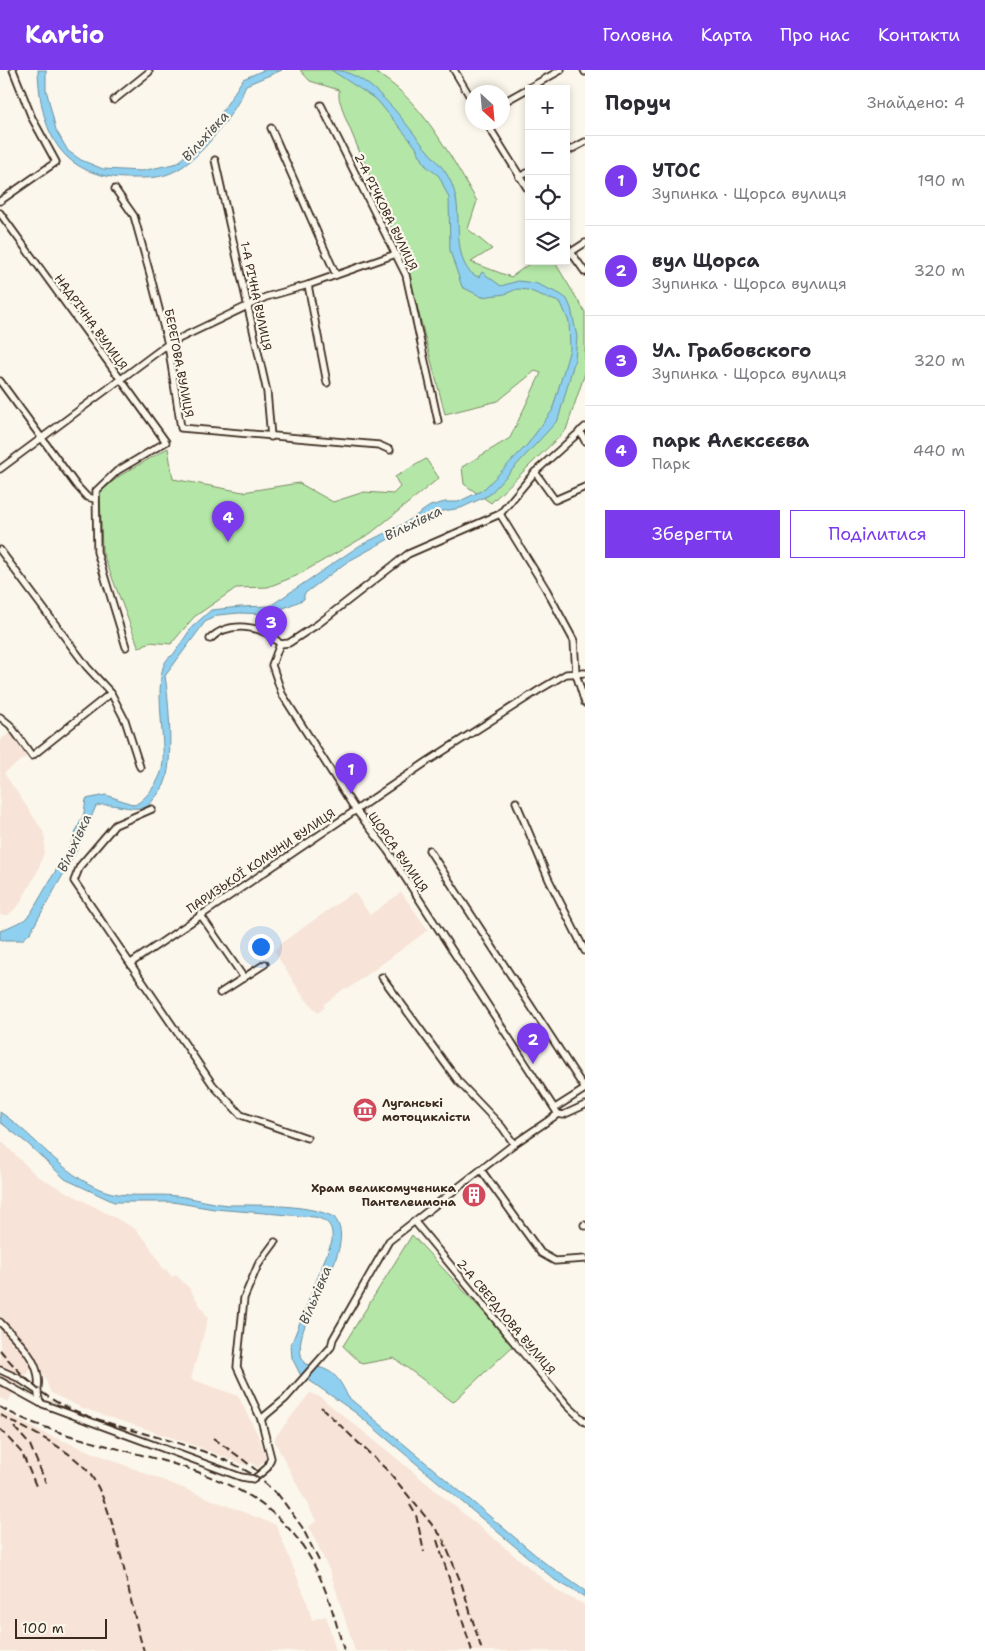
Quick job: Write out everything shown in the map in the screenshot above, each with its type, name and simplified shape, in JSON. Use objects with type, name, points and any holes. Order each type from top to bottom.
[{"type":"street","points":[[0,202],[56,162],[32,118],[13,70]]},
{"type":"street","points":[[454,70],[465,88]]},
{"type":"street","points":[[510,99],[561,70]]},
{"type":"street","points":[[114,100],[149,71]]},
{"type":"street","name":"2-А РІЧКОВА ВУЛИЦЯ","points":[[321,105],[406,275],[438,421]]},
{"type":"street","points":[[271,128],[336,275]]},
{"type":"street","points":[[491,130],[525,185]]},
{"type":"street","points":[[570,150],[585,142]]},
{"type":"street","name":"1-А РІЧНА ВУЛИЦЯ","points":[[215,160],[267,392],[271,437]]},
{"type":"street","points":[[519,177],[525,174]]},
{"type":"street","name":"БЕРЕГОВА ВУЛИЦЯ","points":[[115,189],[134,216],[168,344],[181,428],[379,445],[390,450]]},
{"type":"street","name":"НАДРІЧНА ВУЛИЦЯ","points":[[0,213],[166,442],[118,471],[96,491],[95,499]]},
{"type":"street","points":[[585,243],[571,252],[585,272]]},
{"type":"street","points":[[0,469],[168,344],[266,297],[308,285],[396,254]]},
{"type":"street","points":[[308,285],[327,383]]},
{"type":"street","points":[[0,381],[87,498],[95,499],[97,552],[126,647]]},
{"type":"street","points":[[210,640],[218,631],[233,628],[252,628],[272,634],[280,644],[289,644],[318,624],[408,554],[500,514],[535,472],[582,429],[585,441]]},
{"type":"street","points":[[535,472],[555,500],[585,487]]},
{"type":"street","points":[[500,514],[546,589],[574,641],[576,674],[585,703]]},
{"type":"street","points":[[0,550],[87,667],[111,693],[125,720],[140,767]]},
{"type":"street","name":"ЩОРСА ВУЛИЦЯ","points":[[280,644],[272,665],[275,678],[355,809],[388,851],[556,1111]]},
{"type":"street","name":"ПАРИЗЬКОЇ КОМУНИ ВУЛИЦЯ","points":[[131,963],[355,809],[539,690],[566,674],[585,673]]},
{"type":"street","points":[[0,717],[10,726],[32,756],[111,693]]},
{"type":"street","points":[[516,802],[550,880],[585,951]]},
{"type":"street","points":[[152,809],[115,825],[80,866],[74,881],[213,1085],[241,1115],[307,1138]]},
{"type":"street","points":[[261,1419],[285,1399],[331,1347],[333,1339],[389,1241],[585,1089],[429,850]]},
{"type":"street","points":[[200,914],[244,978]]},
{"type":"street","points":[[220,993],[265,964]]},
{"type":"street","points":[[382,978],[458,1081],[502,1127],[514,1144]]},
{"type":"street","points":[[556,1111],[563,1115],[585,1105]]},
{"type":"street","points":[[481,1170],[541,1253],[555,1261],[585,1259]]},
{"type":"street","name":"2-А СВЕРДЛОВА ВУЛИЦЯ","points":[[415,1222],[522,1352],[568,1406],[585,1422]]},
{"type":"street","points":[[0,1381],[40,1403],[241,1477],[254,1479],[266,1468],[271,1458],[261,1419],[237,1367],[244,1298],[258,1265],[275,1242]]},
{"type":"street","points":[[0,1322],[34,1364],[38,1377],[36,1390],[40,1403]]},
{"type":"street","points":[[0,1370],[18,1378],[36,1390]]},
{"type":"shaded area","points":[[10,733],[27,756],[4,773],[43,831],[45,840],[44,853],[37,872],[19,905],[8,915],[0,915],[0,740]]},
{"type":"shaded area","points":[[354,892],[370,915],[401,892],[428,930],[348,989],[345,988],[323,1005],[325,1007],[318,1013],[302,995],[274,951],[280,944]]},
{"type":"shaded area","points":[[0,1140],[37,1176],[134,1228],[147,1242],[164,1270],[166,1269],[172,1277],[176,1275],[189,1288],[208,1318],[191,1379],[238,1396],[259,1437],[266,1458],[258,1468],[251,1462],[248,1466],[188,1443],[82,1408],[51,1393],[39,1364],[32,1366],[7,1402],[0,1397]]},
{"type":"shaded area","points":[[310,1393],[320,1397],[559,1592],[585,1605],[585,1651],[355,1651],[331,1574],[309,1527],[316,1521],[275,1442],[275,1437]]},
{"type":"shaded area","points":[[0,1410],[46,1434],[276,1525],[306,1599],[312,1620],[326,1616],[336,1651],[0,1651]]},
{"type":"green space","points":[[300,70],[371,70],[389,81],[405,95],[432,128],[477,201],[468,229],[492,249],[471,262],[511,277],[528,265],[556,265],[585,312],[585,373],[566,430],[491,503],[464,484],[462,467],[510,438],[541,373],[535,371],[498,401],[445,414],[405,260],[345,117],[339,98],[339,90],[310,81]]},
{"type":"green space","points":[[168,448],[173,479],[243,492],[299,483],[333,502],[364,492],[393,494],[400,487],[395,477],[426,459],[439,478],[371,533],[296,576],[268,587],[236,588],[194,617],[171,644],[149,642],[139,648],[102,551],[100,492],[121,475]]},
{"type":"green space","points":[[412,1235],[514,1345],[453,1402],[394,1358],[362,1364],[343,1346]]},
{"type":"water","name":"Вільхівка","points":[[38,70],[46,70],[46,89],[56,130],[68,151],[81,160],[103,169],[142,171],[178,163],[216,121],[243,79],[264,70],[282,70],[246,85],[228,118],[204,148],[186,164],[165,175],[129,178],[105,176],[86,170],[70,160],[58,147],[49,131],[43,113]]},
{"type":"water","name":"Вільхівка","points":[[331,70],[345,72],[371,86],[394,109],[443,168],[456,198],[461,254],[470,272],[479,277],[482,272],[501,286],[518,281],[535,283],[567,299],[571,308],[577,337],[575,359],[558,420],[489,495],[461,508],[438,512],[347,562],[304,594],[304,599],[300,601],[270,614],[239,613],[218,615],[205,622],[165,676],[170,748],[164,785],[147,807],[96,806],[77,850],[30,933],[22,940],[0,940],[0,931],[24,920],[31,913],[69,848],[84,813],[86,799],[106,795],[135,805],[148,794],[155,784],[162,769],[163,758],[160,706],[162,673],[166,661],[173,655],[192,627],[211,610],[270,606],[359,546],[405,523],[430,506],[445,502],[458,502],[483,490],[527,445],[552,411],[570,349],[569,322],[561,303],[528,290],[517,289],[505,294],[482,297],[462,287],[450,251],[449,198],[439,176],[426,166],[415,146],[377,100]]},
{"type":"water","name":"Вільхівка","points":[[0,1112],[61,1165],[87,1183],[111,1193],[168,1195],[230,1205],[297,1207],[334,1217],[340,1232],[339,1250],[303,1331],[300,1349],[305,1364],[332,1373],[340,1382],[348,1397],[545,1563],[585,1591],[585,1597],[555,1580],[356,1413],[300,1374],[292,1358],[291,1345],[332,1241],[332,1231],[327,1222],[315,1217],[214,1209],[173,1202],[114,1202],[65,1179],[28,1144],[0,1122]]},
{"type":"railway","points":[[0,1350],[36,1388],[62,1405],[110,1424],[185,1445],[209,1454],[255,1476],[281,1498]]},
{"type":"railway","points":[[0,1407],[40,1425],[172,1464],[215,1479],[254,1499],[287,1527],[314,1565],[328,1596],[344,1651]]},
{"type":"railway","points":[[321,1407],[389,1472],[442,1537],[462,1585],[482,1651]]},
{"type":"railway","points":[[1,1415],[66,1452],[85,1468],[96,1484],[114,1528],[144,1651]]},
{"type":"railway","points":[[14,1427],[30,1445],[46,1483]]},
{"type":"railway","points":[[0,1429],[22,1453],[36,1486]]},
{"type":"railway","points":[[213,1438],[261,1474]]},
{"type":"railway","points":[[277,1493],[302,1527],[320,1563]]},
{"type":"railway","points":[[410,1505],[416,1515],[424,1552]]},
{"type":"railway","points":[[437,1540],[472,1651]]},
{"type":"place","name":"парк Алєксєєва","points":[[228,542]]},
{"type":"place","name":"Ул. Грабовского","points":[[271,647]]},
{"type":"place","name":"УТОС","points":[[351,794]]},
{"type":"place","name":"вул Щорса","points":[[533,1064]]},
{"type":"place","name":"Луганські мотоциклісти","points":[[365,1110]]},
{"type":"place","name":"Храм великомученика Пантелеимона","points":[[474,1195]]}]
